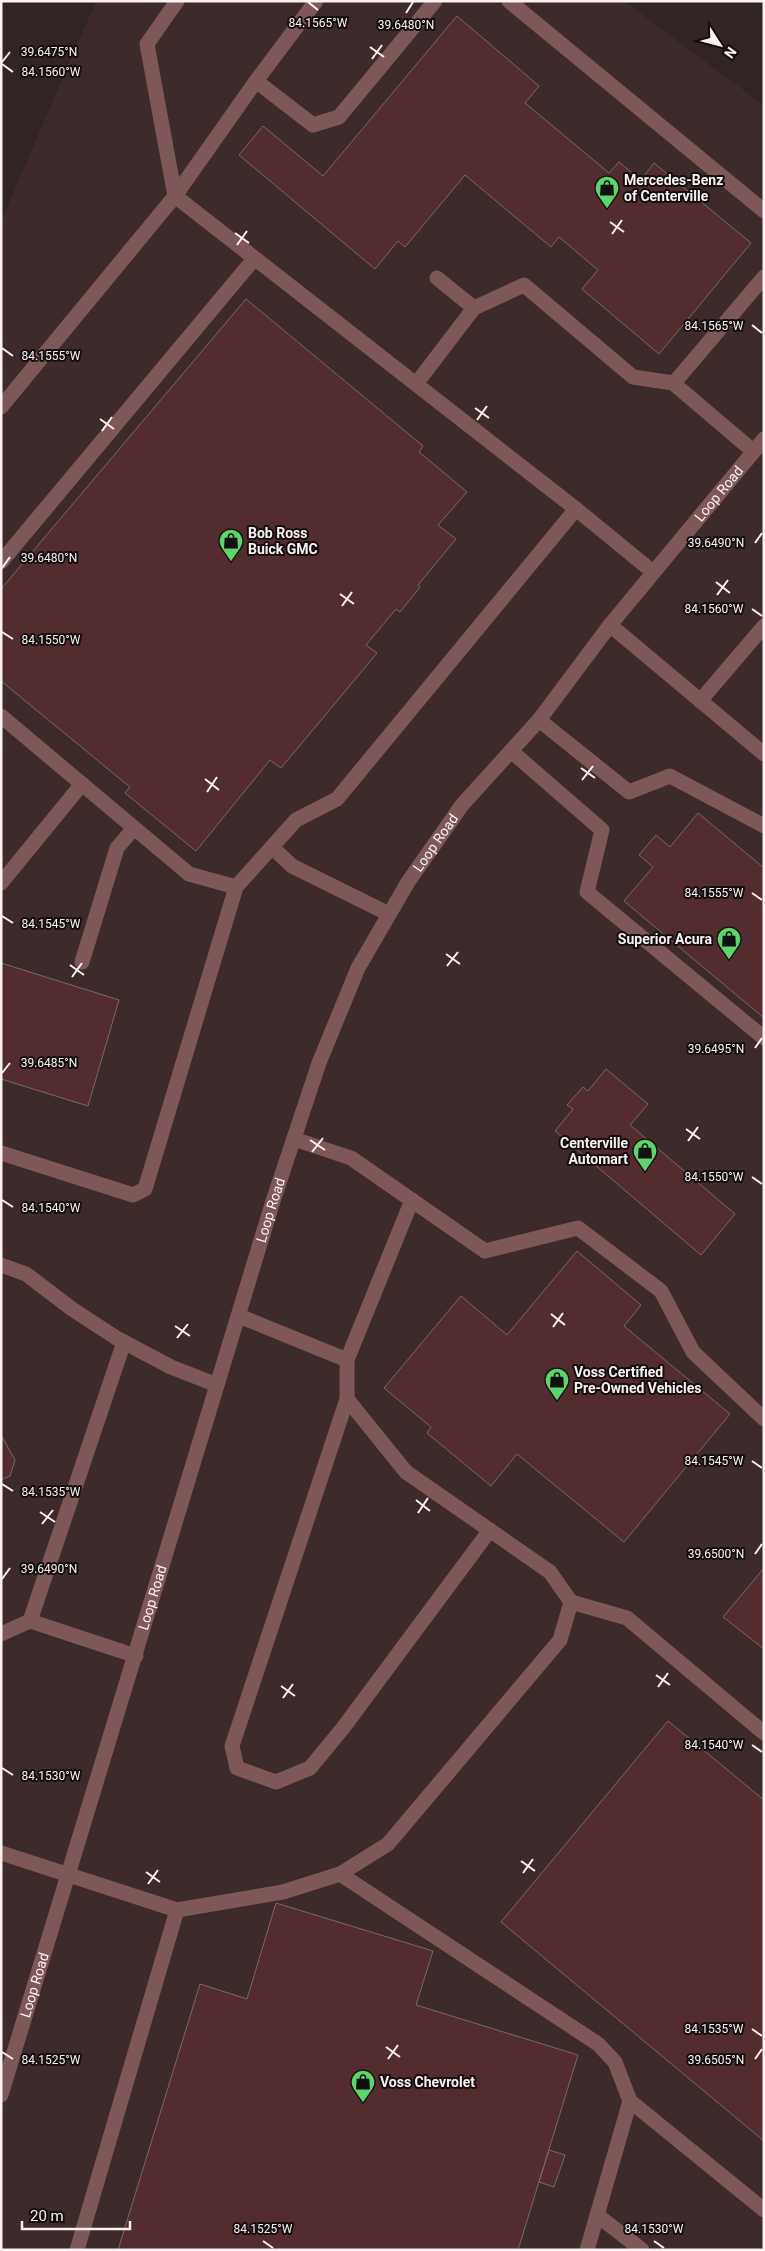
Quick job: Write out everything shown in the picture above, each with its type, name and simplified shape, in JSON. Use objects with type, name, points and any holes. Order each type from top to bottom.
[{"type":"street","points":[[177,1],[147,44],[175,196],[576,509],[653,572]]},
{"type":"street","points":[[1,407],[175,196],[256,81],[316,1]]},
{"type":"street","points":[[256,81],[313,125],[339,117],[435,1]]},
{"type":"street","points":[[509,1],[764,211]]},
{"type":"street","points":[[1,562],[254,259]]},
{"type":"street","points":[[674,384],[764,277]]},
{"type":"street","points":[[437,278],[474,308]]},
{"type":"street","points":[[416,384],[474,308],[524,285],[633,377],[674,384],[753,451]]},
{"type":"street","name":"Loop Road","points":[[1,2096],[238,1316],[294,1139],[319,1063],[358,968],[408,882],[462,805],[539,720],[610,625],[764,439]]},
{"type":"street","points":[[1,1153],[133,1195],[145,1189],[236,887],[296,820],[337,799],[576,509]]},
{"type":"street","points":[[610,625],[764,754]]},
{"type":"street","points":[[700,701],[764,626]]},
{"type":"street","points":[[539,720],[629,792],[670,776],[764,826]]},
{"type":"street","points":[[3,722],[82,784],[189,874],[236,887]]},
{"type":"street","points":[[511,751],[602,830],[587,892],[764,1038]]},
{"type":"street","points":[[1,883],[82,784]]},
{"type":"street","points":[[82,962],[117,848],[134,828]]},
{"type":"street","points":[[272,847],[292,866],[389,914]]},
{"type":"street","points":[[294,1139],[351,1158],[486,1250],[578,1228],[661,1292],[693,1352],[764,1419]]},
{"type":"street","points":[[412,1200],[347,1360],[347,1399],[232,1746],[237,1768],[276,1782],[310,1768],[343,1728],[490,1530]]},
{"type":"street","points":[[1,1265],[26,1274],[72,1309],[124,1342],[171,1367],[217,1385]]},
{"type":"street","points":[[238,1316],[347,1360]]},
{"type":"street","points":[[30,1621],[124,1342]]},
{"type":"street","points":[[347,1399],[406,1472],[550,1572],[571,1602],[628,1618],[764,1733]]},
{"type":"street","points":[[1,1853],[177,1910],[283,1892],[340,1874],[388,1844],[560,1640],[571,1602]]},
{"type":"street","points":[[1,1634],[30,1621],[136,1656]]},
{"type":"street","points":[[340,1874],[598,2044],[615,2062],[630,2101],[764,2210]]},
{"type":"street","points":[[77,2250],[177,1910]]},
{"type":"street","points":[[587,2250],[630,2101]]},
{"type":"street","points":[[597,2215],[642,2250]]},
{"type":"shaded area","points":[[96,1],[624,1],[764,105],[764,2250],[1,2250],[1,221]]},
{"type":"building","name":"Mercedes-Benz of Centerville","points":[[457,16],[539,86],[525,103],[609,173],[619,162],[641,180],[654,163],[751,243],[659,354],[582,289],[598,270],[559,237],[551,247],[465,175],[405,247],[398,241],[375,269],[239,155],[263,126],[323,176]]},
{"type":"building","name":"Bob Ross Buick GMC","points":[[246,299],[423,446],[419,452],[467,492],[438,525],[456,539],[418,585],[420,587],[400,612],[396,609],[366,645],[377,653],[281,768],[270,760],[196,851],[125,793],[130,787],[1,681],[1,589]]},
{"type":"building","name":"Superior Acura","points":[[698,813],[764,868],[764,1018],[624,901],[653,867],[639,855],[656,835],[670,847]]},
{"type":"building","points":[[1,963],[119,1000],[88,1106],[1,1079]]},
{"type":"building","name":"Centerville Automart","points":[[606,1069],[648,1104],[630,1125],[735,1214],[701,1255],[555,1131],[573,1109],[567,1105],[583,1087],[588,1091]]},
{"type":"building","name":"Voss Certified Pre-Owned Vehicles","points":[[577,1251],[641,1305],[624,1326],[730,1414],[624,1542],[517,1454],[491,1486],[427,1433],[431,1427],[384,1388],[461,1296],[507,1335]]},
{"type":"building","points":[[1,1435],[15,1460],[10,1476],[1,1480]]},
{"type":"building","points":[[764,1568],[764,1649],[723,1617]]},
{"type":"building","points":[[668,1721],[764,1800],[764,2141],[501,1922]]},
{"type":"building","name":"Voss Chevrolet","points":[[276,1903],[433,1951],[416,2005],[578,2055],[518,2250],[118,2250],[200,1984],[247,1999]]},
{"type":"building","points":[[549,2150],[565,2155],[554,2187],[539,2182]]},
{"type":"place","name":"Mercedes-Benz of Centerville","points":[[607,209]]},
{"type":"place","name":"Bob Ross Buick GMC","points":[[231,562]]},
{"type":"place","name":"Superior Acura","points":[[729,960]]},
{"type":"place","name":"Centerville Automart","points":[[645,1172]]},
{"type":"place","name":"Voss Certified Pre-Owned Vehicles","points":[[557,1401]]},
{"type":"place","name":"Voss Chevrolet","points":[[363,2103]]}]
